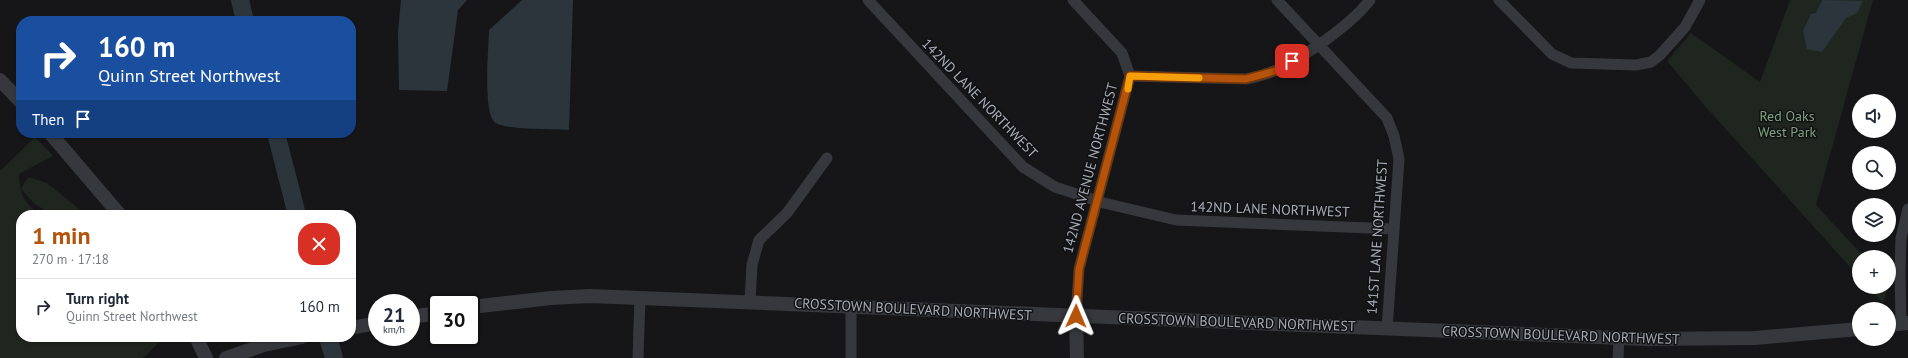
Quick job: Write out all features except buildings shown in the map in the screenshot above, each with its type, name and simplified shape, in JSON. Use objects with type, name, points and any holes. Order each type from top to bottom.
[{"type":"street","name":"142ND LANE NORTHWEST","points":[[868,0],[1023,167],[1055,187],[1096,200],[1176,220],[1394,229]]},
{"type":"street","name":"142ND AVENUE NORTHWEST","points":[[1073,0],[1122,53],[1130,76],[1079,269],[1076,316]]},
{"type":"street","name":"141ST LANE NORTHWEST","points":[[1277,0],[1387,118],[1394,136],[1399,158],[1387,329]]},
{"type":"street","points":[[1130,76],[1246,79],[1275,71],[1348,23],[1370,0]]},
{"type":"street","points":[[1499,0],[1552,54],[1571,63],[1636,66],[1651,62],[1665,50],[1685,28],[1700,0]]},
{"type":"street","points":[[0,80],[16,97]]},
{"type":"street","points":[[54,138],[116,210]]},
{"type":"street","points":[[750,301],[752,265],[759,240],[787,213],[827,158]]},
{"type":"street","points":[[1900,324],[1901,238],[1908,209]]},
{"type":"street","name":"CROSSTOWN BOULEVARD NORTHWEST","points":[[480,306],[551,298],[590,296],[640,297],[1619,338],[1737,338],[1852,330]]},
{"type":"street","points":[[638,358],[640,297]]},
{"type":"street","points":[[850,358],[851,306]]},
{"type":"street","points":[[1076,316],[1077,358]]},
{"type":"street","points":[[356,327],[368,325]]},
{"type":"street","points":[[1618,358],[1619,338]]},
{"type":"street","points":[[198,342],[206,358]]},
{"type":"street","points":[[226,358],[264,345],[278,342]]},
{"type":"green space","name":"Red Oaks West Park","points":[[1790,0],[1873,0],[1816,205],[1858,250],[1852,250],[1852,269],[1704,105],[1667,61],[1691,33],[1760,82]]},
{"type":"green space","points":[[34,138],[36,138],[53,156],[19,174],[22,193],[26,201],[34,210],[16,210],[16,342],[160,342],[143,358],[0,358],[0,171]]},
{"type":"green space","points":[[28,177],[47,183],[80,210],[45,210],[35,204],[21,189]]},
{"type":"green space","points":[[1875,294],[1886,294],[1882,302]]},
{"type":"shaded area","points":[[401,0],[467,0],[458,10],[447,91],[399,90],[398,32]]},
{"type":"shaded area","points":[[522,0],[573,0],[569,130],[510,127],[496,123],[492,118],[489,108],[487,80],[489,30]]},
{"type":"shaded area","points":[[1822,0],[1863,1],[1857,13],[1846,18],[1822,52],[1807,49],[1803,31],[1811,14],[1816,13]]},
{"type":"waterway","points":[[240,0],[244,16]]},
{"type":"waterway","points":[[277,138],[296,210]]},
{"type":"waterway","points":[[329,342],[334,358]]},
{"type":"slow traffic","points":[[1128,89],[1130,76],[1199,78]]},
{"type":"route","points":[[1076,316],[1076,294],[1079,269],[1130,76],[1246,79],[1275,71],[1292,61]]}]
